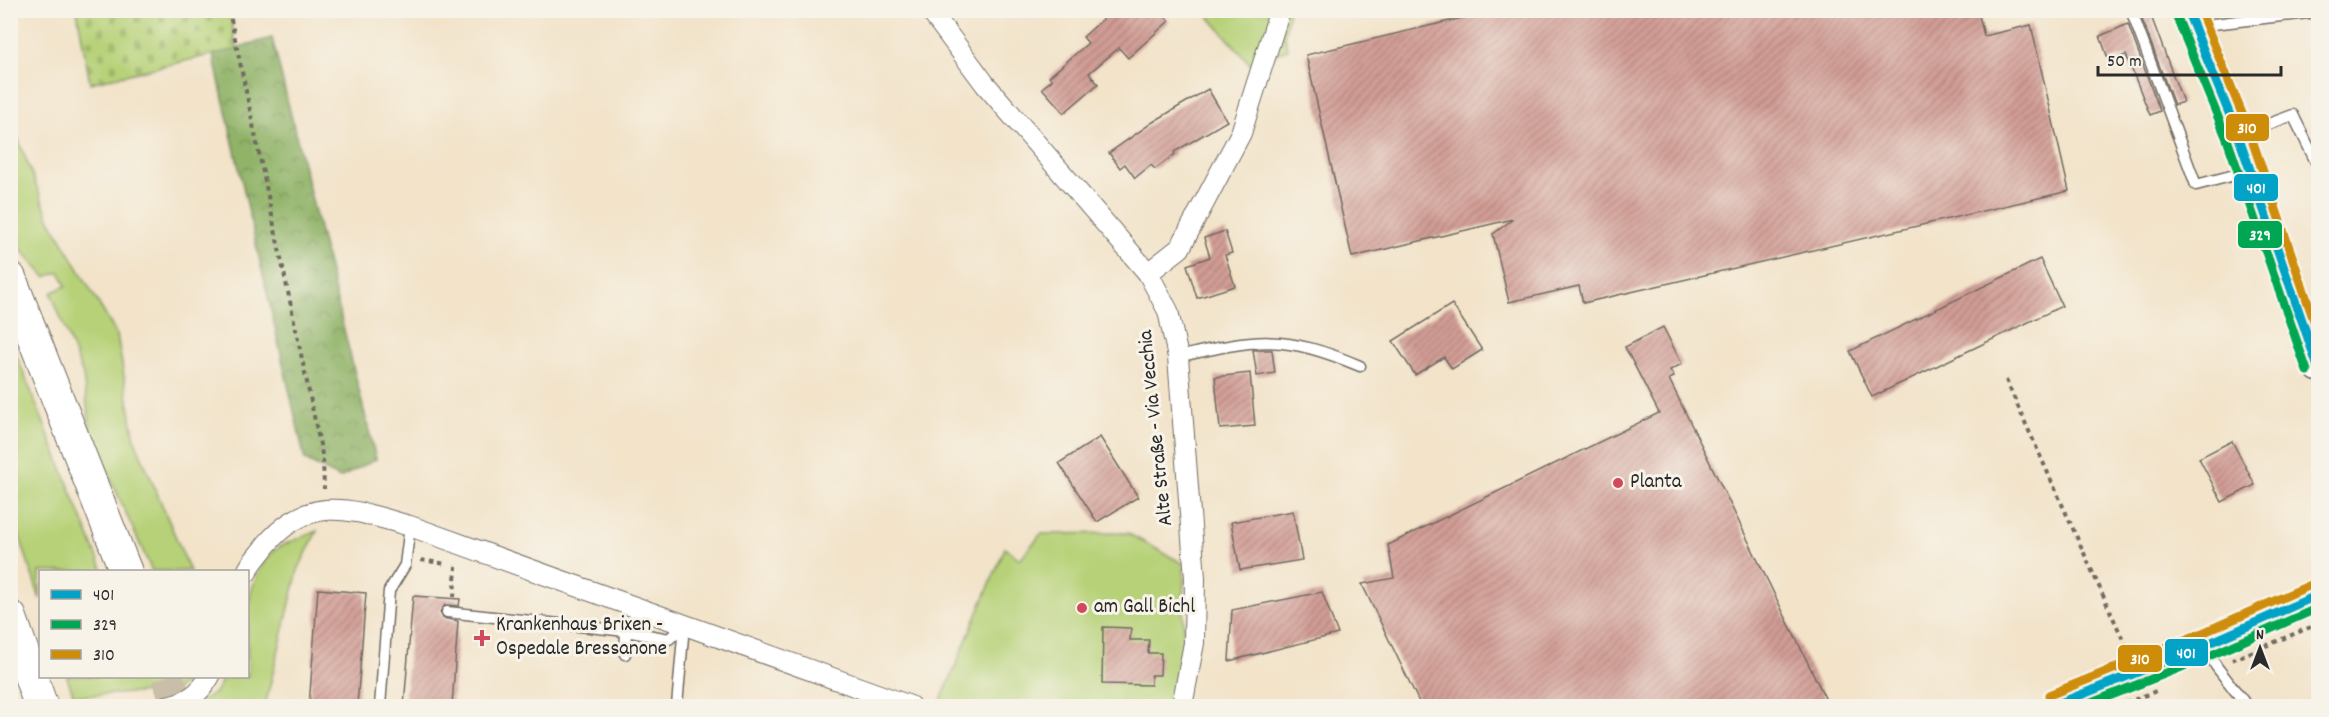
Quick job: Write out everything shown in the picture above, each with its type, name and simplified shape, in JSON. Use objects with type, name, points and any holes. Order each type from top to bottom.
[{"type":"highway","points":[[10,617],[40,706]]},
{"type":"main road","points":[[2192,21],[2238,135],[2319,367]]},
{"type":"main road","points":[[10,278],[125,570]]},
{"type":"street","name":"Alte Straße - Via Vecchia","points":[[930,10],[985,84],[1148,273],[1168,311],[1178,357],[1195,578],[1194,643],[1186,702]]},
{"type":"street","points":[[1148,273],[1180,248],[1241,134],[1280,10]]},
{"type":"street","points":[[249,570],[276,534],[305,515],[325,508],[357,511],[410,526],[910,706]]},
{"type":"street","points":[[2053,706],[2205,645],[2319,594]]},
{"type":"street","points":[[167,706],[187,702],[209,678]]},
{"type":"lane","points":[[2131,10],[2196,185],[2251,171]]},
{"type":"lane","points":[[2192,21],[2213,24],[2318,12],[2319,15]]},
{"type":"lane","points":[[2238,135],[2293,115],[2319,166]]},
{"type":"lane","points":[[1178,357],[1230,345],[1260,341],[1283,342],[1325,351],[1360,366]]},
{"type":"lane","points":[[380,706],[388,591],[405,566],[410,526]]},
{"type":"lane","points":[[447,612],[626,631],[669,639],[684,625]]},
{"type":"lane","points":[[677,706],[684,625]]},
{"type":"lane","points":[[625,654],[626,631]]},
{"type":"lane","points":[[2205,645],[2217,666],[2247,706]]},
{"type":"path","points":[[229,10],[323,459],[325,508]]},
{"type":"path","points":[[2006,380],[2138,672]]},
{"type":"path","points":[[434,563],[456,565],[454,594]]},
{"type":"green space","points":[[77,11],[229,11],[237,49],[90,83]]},
{"type":"green space","points":[[1204,11],[1289,11],[1284,36],[1288,49],[1251,65]]},
{"type":"green space","points":[[272,38],[376,459],[340,478],[305,460],[213,54]]},
{"type":"green space","points":[[11,121],[49,218],[117,335],[135,441],[190,570],[152,570],[91,435],[83,375],[51,293],[66,286],[60,272],[45,277],[11,237]]},
{"type":"green space","points":[[10,339],[103,570],[39,570],[39,596],[11,510]]},
{"type":"green space","points":[[317,531],[298,570],[265,706],[193,706],[215,693],[223,678],[249,678],[251,594],[263,564],[274,551],[289,542]]},
{"type":"green space","name":"am Gall Bichl","points":[[1127,533],[1184,564],[1183,653],[1171,706],[949,706],[940,703],[1005,548],[1020,559],[1041,534]]},
{"type":"green space","points":[[68,678],[192,678],[174,691],[74,696]]},
{"type":"building","points":[[1113,10],[1159,10],[1169,21],[1128,58],[1119,48],[1089,73],[1098,84],[1064,113],[1042,88],[1052,80],[1049,77],[1088,43],[1083,37]]},
{"type":"building","points":[[1496,10],[1953,10],[1954,16],[1978,11],[1984,36],[2031,25],[2069,191],[1583,303],[1579,286],[1509,302],[1493,234],[1513,219],[1352,257],[1306,55]]},
{"type":"building","points":[[2151,16],[2183,102],[2174,105],[2142,19]]},
{"type":"building","points":[[2128,24],[2160,111],[2150,115],[2126,55],[2109,61],[2100,36]]},
{"type":"building","points":[[1208,89],[1227,121],[1174,152],[1175,154],[1155,169],[1151,165],[1135,178],[1125,164],[1120,168],[1109,153],[1153,122]]},
{"type":"building","points":[[1225,231],[1232,253],[1225,255],[1235,286],[1197,298],[1187,265],[1210,257],[1204,238]]},
{"type":"building","points":[[2040,259],[2062,306],[1872,397],[1850,351]]},
{"type":"building","points":[[1452,304],[1482,350],[1452,369],[1444,357],[1415,375],[1393,341]]},
{"type":"building","name":"Planta","points":[[1663,327],[1682,364],[1670,370],[1674,377],[1669,379],[1829,706],[1421,706],[1362,584],[1394,578],[1388,545],[1659,413],[1625,347]]},
{"type":"building","points":[[1253,350],[1272,350],[1275,373],[1257,376]]},
{"type":"building","points":[[1250,373],[1255,426],[1220,429],[1215,377]]},
{"type":"building","points":[[1100,437],[1138,497],[1097,522],[1059,463]]},
{"type":"building","points":[[2232,441],[2255,485],[2222,502],[2199,458]]},
{"type":"building","points":[[1293,511],[1302,560],[1240,570],[1231,522]]},
{"type":"building","points":[[318,589],[366,593],[357,706],[309,706]]},
{"type":"building","points":[[1322,592],[1338,634],[1229,661],[1232,610]]},
{"type":"building","points":[[413,596],[460,599],[459,606],[445,605],[440,612],[443,618],[458,621],[452,706],[404,706]]},
{"type":"building","points":[[1103,627],[1131,628],[1130,640],[1149,640],[1148,653],[1161,653],[1160,675],[1151,675],[1151,685],[1102,684]]},
{"type":"tunnel","points":[[168,678],[178,706]]},
{"type":"transit line","name":"401","points":[[2187,10],[2238,135],[2318,367]]},
{"type":"transit line","name":"310","points":[[2200,10],[2249,131],[2318,332]]},
{"type":"transit line","name":"329","points":[[2176,15],[2227,139],[2307,371]]},
{"type":"transit line","name":"310","points":[[2049,695],[2200,634],[2313,584]]},
{"type":"transit line","name":"401","points":[[2053,706],[2205,645],[2318,595]]},
{"type":"transit line","name":"329","points":[[2084,706],[2209,656],[2318,608]]},
{"type":"place","name":"Planta","points":[[1618,483]]},
{"type":"place","name":"am Gall Bichl","points":[[1082,608]]},
{"type":"place","name":"Krankenhaus Brixen - Ospedale Bressanone","points":[[482,638]]}]
